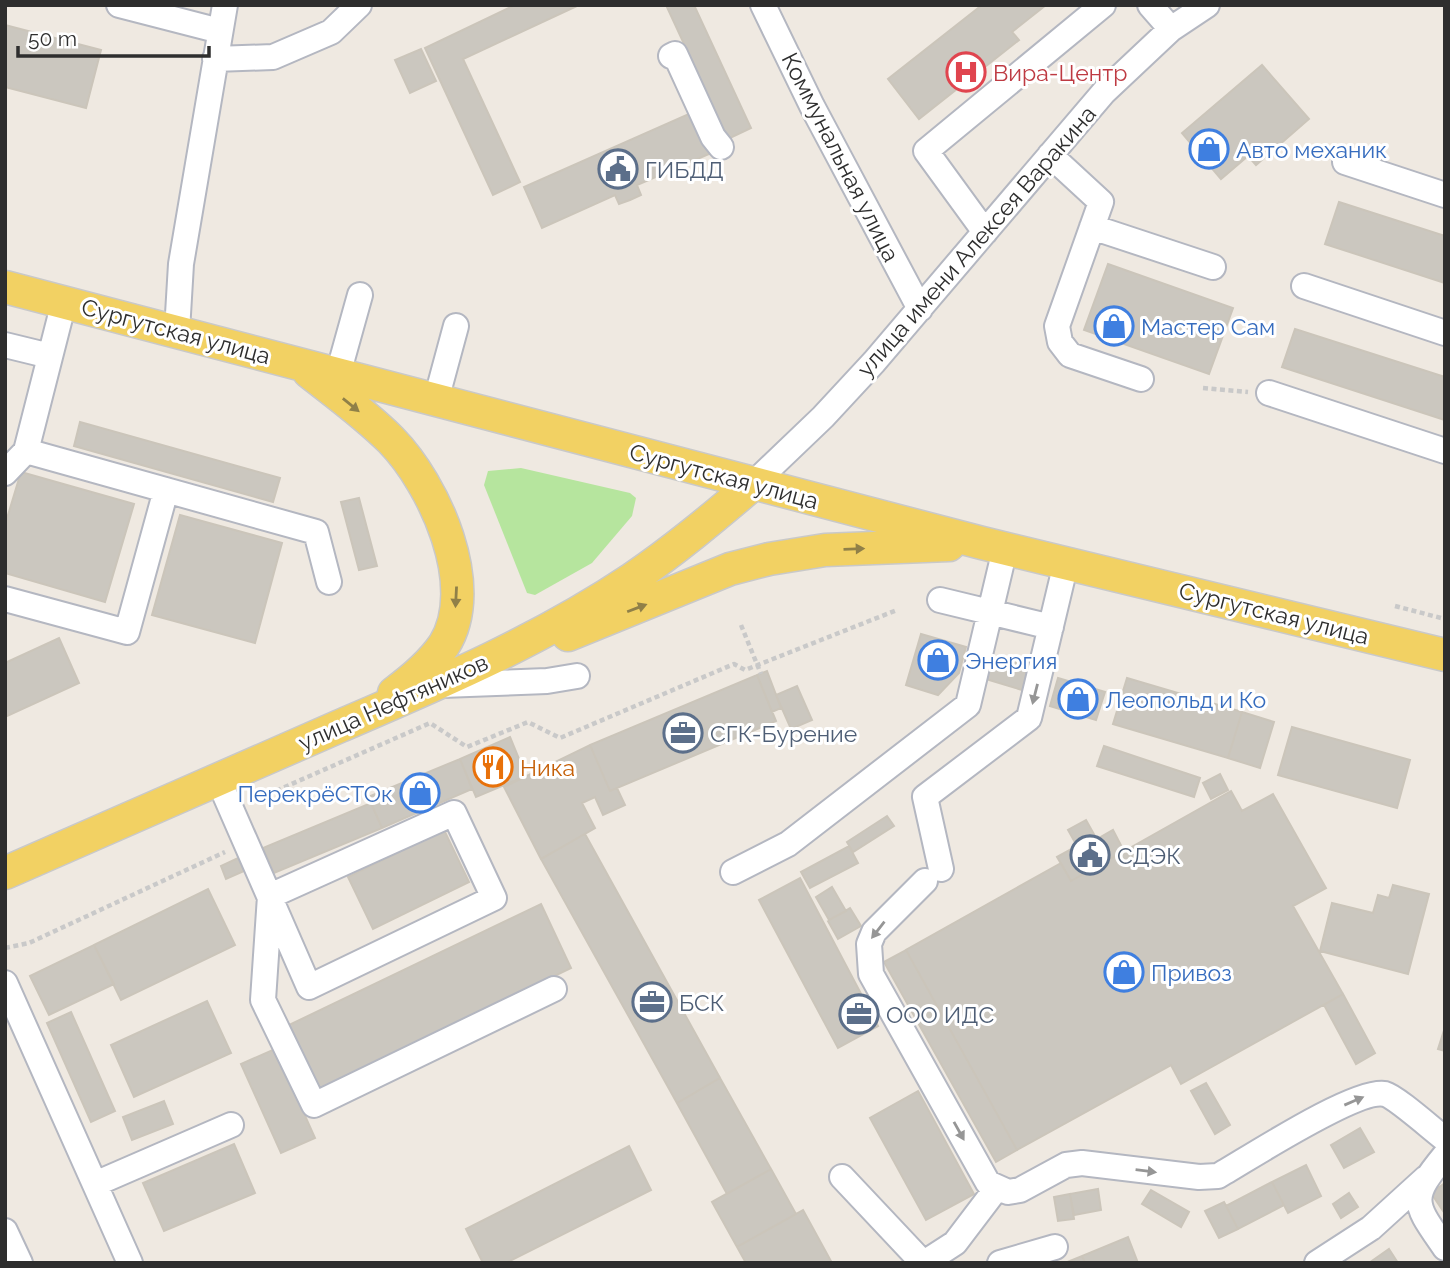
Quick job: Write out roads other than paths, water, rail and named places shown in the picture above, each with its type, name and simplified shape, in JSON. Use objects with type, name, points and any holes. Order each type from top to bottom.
[{"type":"main road","name":"Сургутская улица","points":[[5,286],[994,546],[1445,655]]},
{"type":"main road","points":[[297,362],[383,433],[414,468],[434,502],[452,553],[457,587],[455,614],[444,644],[418,676],[362,716]]},
{"type":"main road","name":"улица Нефтяников","points":[[5,873],[436,686],[570,616],[631,580],[685,541],[753,484]]},
{"type":"main road","points":[[436,686],[730,569],[769,559],[825,550],[994,546]]},
{"type":"street","points":[[119,5],[220,31]]},
{"type":"street","points":[[177,331],[181,264],[225,5]]},
{"type":"street","points":[[215,59],[273,57],[331,32],[359,5]]},
{"type":"street","name":"Коммунальная улица","points":[[763,5],[851,197],[920,309]]},
{"type":"street","points":[[985,232],[926,151],[1103,5]]},
{"type":"street","points":[[1150,5],[1171,29]]},
{"type":"street","name":"улица имени Алексея Варакина","points":[[753,484],[823,417],[920,309],[1104,92],[1171,29],[1207,5]]},
{"type":"street","points":[[671,55],[675,54],[713,137],[721,147]]},
{"type":"street","points":[[1050,155],[1101,202],[1058,326],[1060,342],[1070,355],[1142,379]]},
{"type":"street","points":[[1345,162],[1445,195]]},
{"type":"street","points":[[1092,226],[1213,267]]},
{"type":"street","points":[[1304,286],[1445,332]]},
{"type":"street","points":[[338,374],[360,295]]},
{"type":"street","points":[[5,473],[26,451],[64,302]]},
{"type":"street","points":[[436,400],[456,326]]},
{"type":"street","points":[[5,345],[50,356]]},
{"type":"street","points":[[1269,393],[1445,451]]},
{"type":"street","points":[[26,451],[316,532],[330,582]]},
{"type":"street","points":[[5,599],[127,632],[166,490]]},
{"type":"street","points":[[733,872],[788,844],[968,705],[990,612],[994,546]]},
{"type":"street","points":[[1066,563],[1029,718],[925,797],[933,875],[874,932],[869,944],[871,974],[988,1183],[996,1189],[1008,1192],[1020,1190],[1066,1165],[1082,1163],[1199,1177],[1217,1176],[1340,1106],[1372,1094],[1387,1094],[1445,1139]]},
{"type":"street","points":[[940,600],[1051,627]]},
{"type":"street","points":[[436,686],[547,681],[577,676]]},
{"type":"street","points":[[218,779],[309,987],[494,898],[454,813],[270,896]]},
{"type":"street","points":[[270,896],[263,1000],[314,1105],[554,989]]},
{"type":"street","points":[[5,983],[130,1263]]},
{"type":"street","points":[[95,1184],[231,1125]]},
{"type":"street","points":[[1317,1263],[1371,1228],[1426,1178],[1445,1156]]},
{"type":"street","points":[[842,1177],[929,1262],[955,1243],[996,1189]]},
{"type":"street","points":[[1426,1178],[1418,1201],[1420,1212],[1445,1248]]},
{"type":"street","points":[[5,1231],[20,1263]]},
{"type":"street","points":[[1000,1263],[1055,1247]]},
{"type":"place","name":"Вира-Центр","points":[[966,72]]},
{"type":"place","name":"Авто механик","points":[[1209,149]]},
{"type":"place","name":"ГИБДД","points":[[618,169]]},
{"type":"place","name":"Мастер Сам","points":[[1114,326]]},
{"type":"place","name":"Энергия","points":[[938,660]]},
{"type":"place","name":"Леопольд и Ко","points":[[1078,699]]},
{"type":"place","name":"СГК-Бурение","points":[[683,733]]},
{"type":"place","name":"Ника","points":[[493,767]]},
{"type":"place","name":"ПерекрёСТОк","points":[[420,793]]},
{"type":"place","name":"СДЭК","points":[[1090,855]]},
{"type":"place","name":"Привоз","points":[[1124,972]]},
{"type":"place","name":"БСК","points":[[652,1002]]},
{"type":"place","name":"ООО ИДС","points":[[859,1014]]}]
